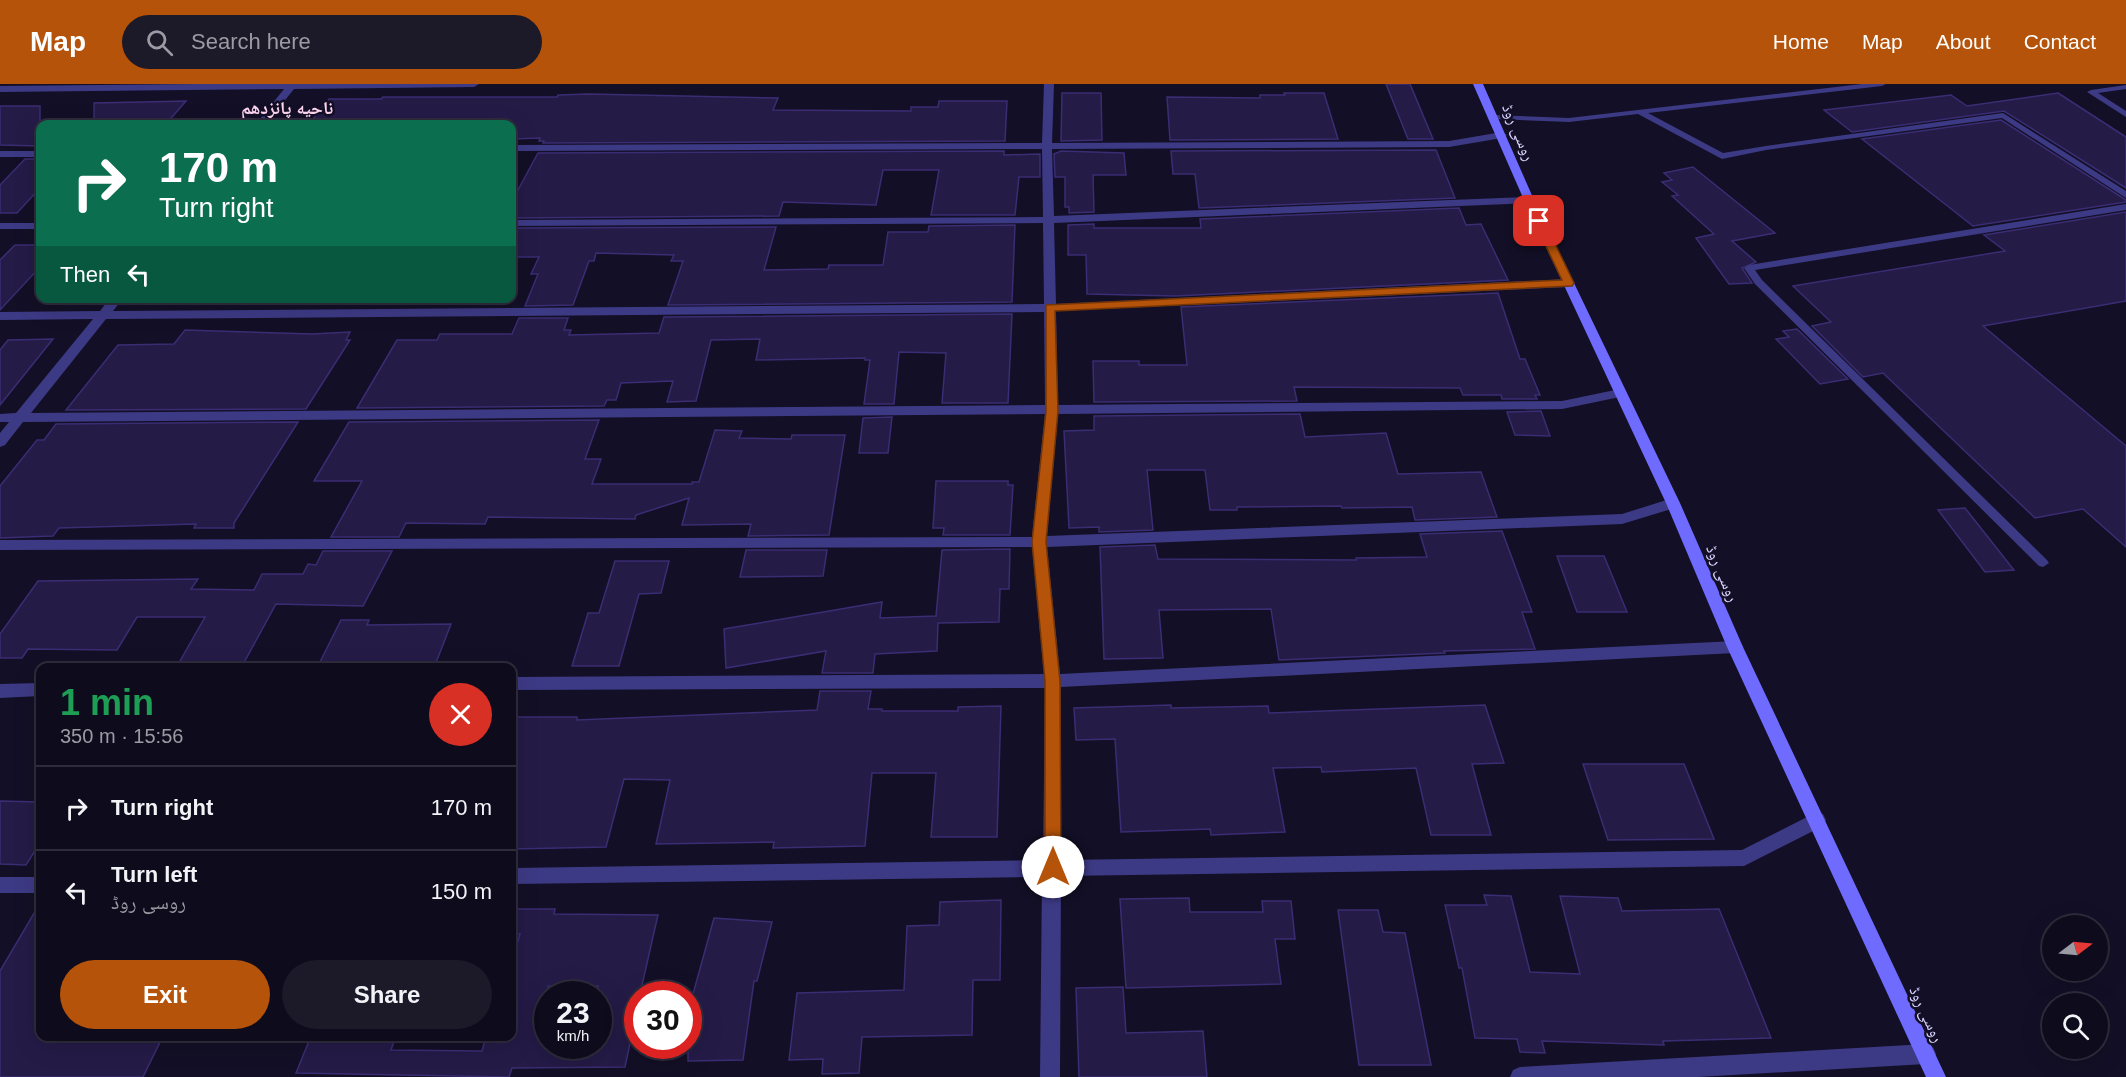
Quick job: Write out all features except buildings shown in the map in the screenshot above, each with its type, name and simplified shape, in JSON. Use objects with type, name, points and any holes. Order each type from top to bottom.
[{"type":"main road","name":"روسی روڈ","points":[[1478,84],[1529,200],[1673,503],[1735,646],[1936,1077]]},
{"type":"street","points":[[0,89],[293,84],[474,84]]},
{"type":"street","points":[[264,120],[293,84]]},
{"type":"street","points":[[1049,84],[1047,145],[1052,411],[1039,542],[1053,681],[1050,1077]]},
{"type":"street","points":[[516,148],[1449,144],[1502,135]]},
{"type":"street","points":[[0,154],[36,154]]},
{"type":"street","points":[[516,223],[1050,220],[1529,200]]},
{"type":"street","points":[[0,226],[36,226]]},
{"type":"street","points":[[0,316],[1050,308],[1569,283]]},
{"type":"street","points":[[0,442],[113,303]]},
{"type":"street","points":[[0,418],[1562,405],[1620,393]]},
{"type":"street","points":[[0,545],[1039,542],[1623,519],[1673,503]]},
{"type":"street","points":[[516,684],[1053,681],[1735,646]]},
{"type":"street","points":[[0,691],[36,690]]},
{"type":"street","points":[[516,876],[1744,858],[1817,820]]},
{"type":"street","points":[[0,885],[36,885]]},
{"type":"street","points":[[1520,1077],[1926,1054]]},
{"type":"lane","points":[[1494,117],[1569,120],[1882,84]]},
{"type":"lane","points":[[2126,87],[2091,92],[2126,115]]},
{"type":"lane","points":[[1640,112],[1722,156],[2003,115],[2126,195]]},
{"type":"lane","points":[[2043,563],[1758,282],[1749,268],[2126,207]]},
{"type":"district","name":"ناحیه پانزدهم","points":[[287,108]]},
{"type":"route","points":[[1053,867],[1053,681],[1039,542],[1052,411],[1050,308],[1569,283],[1539,221]]}]
